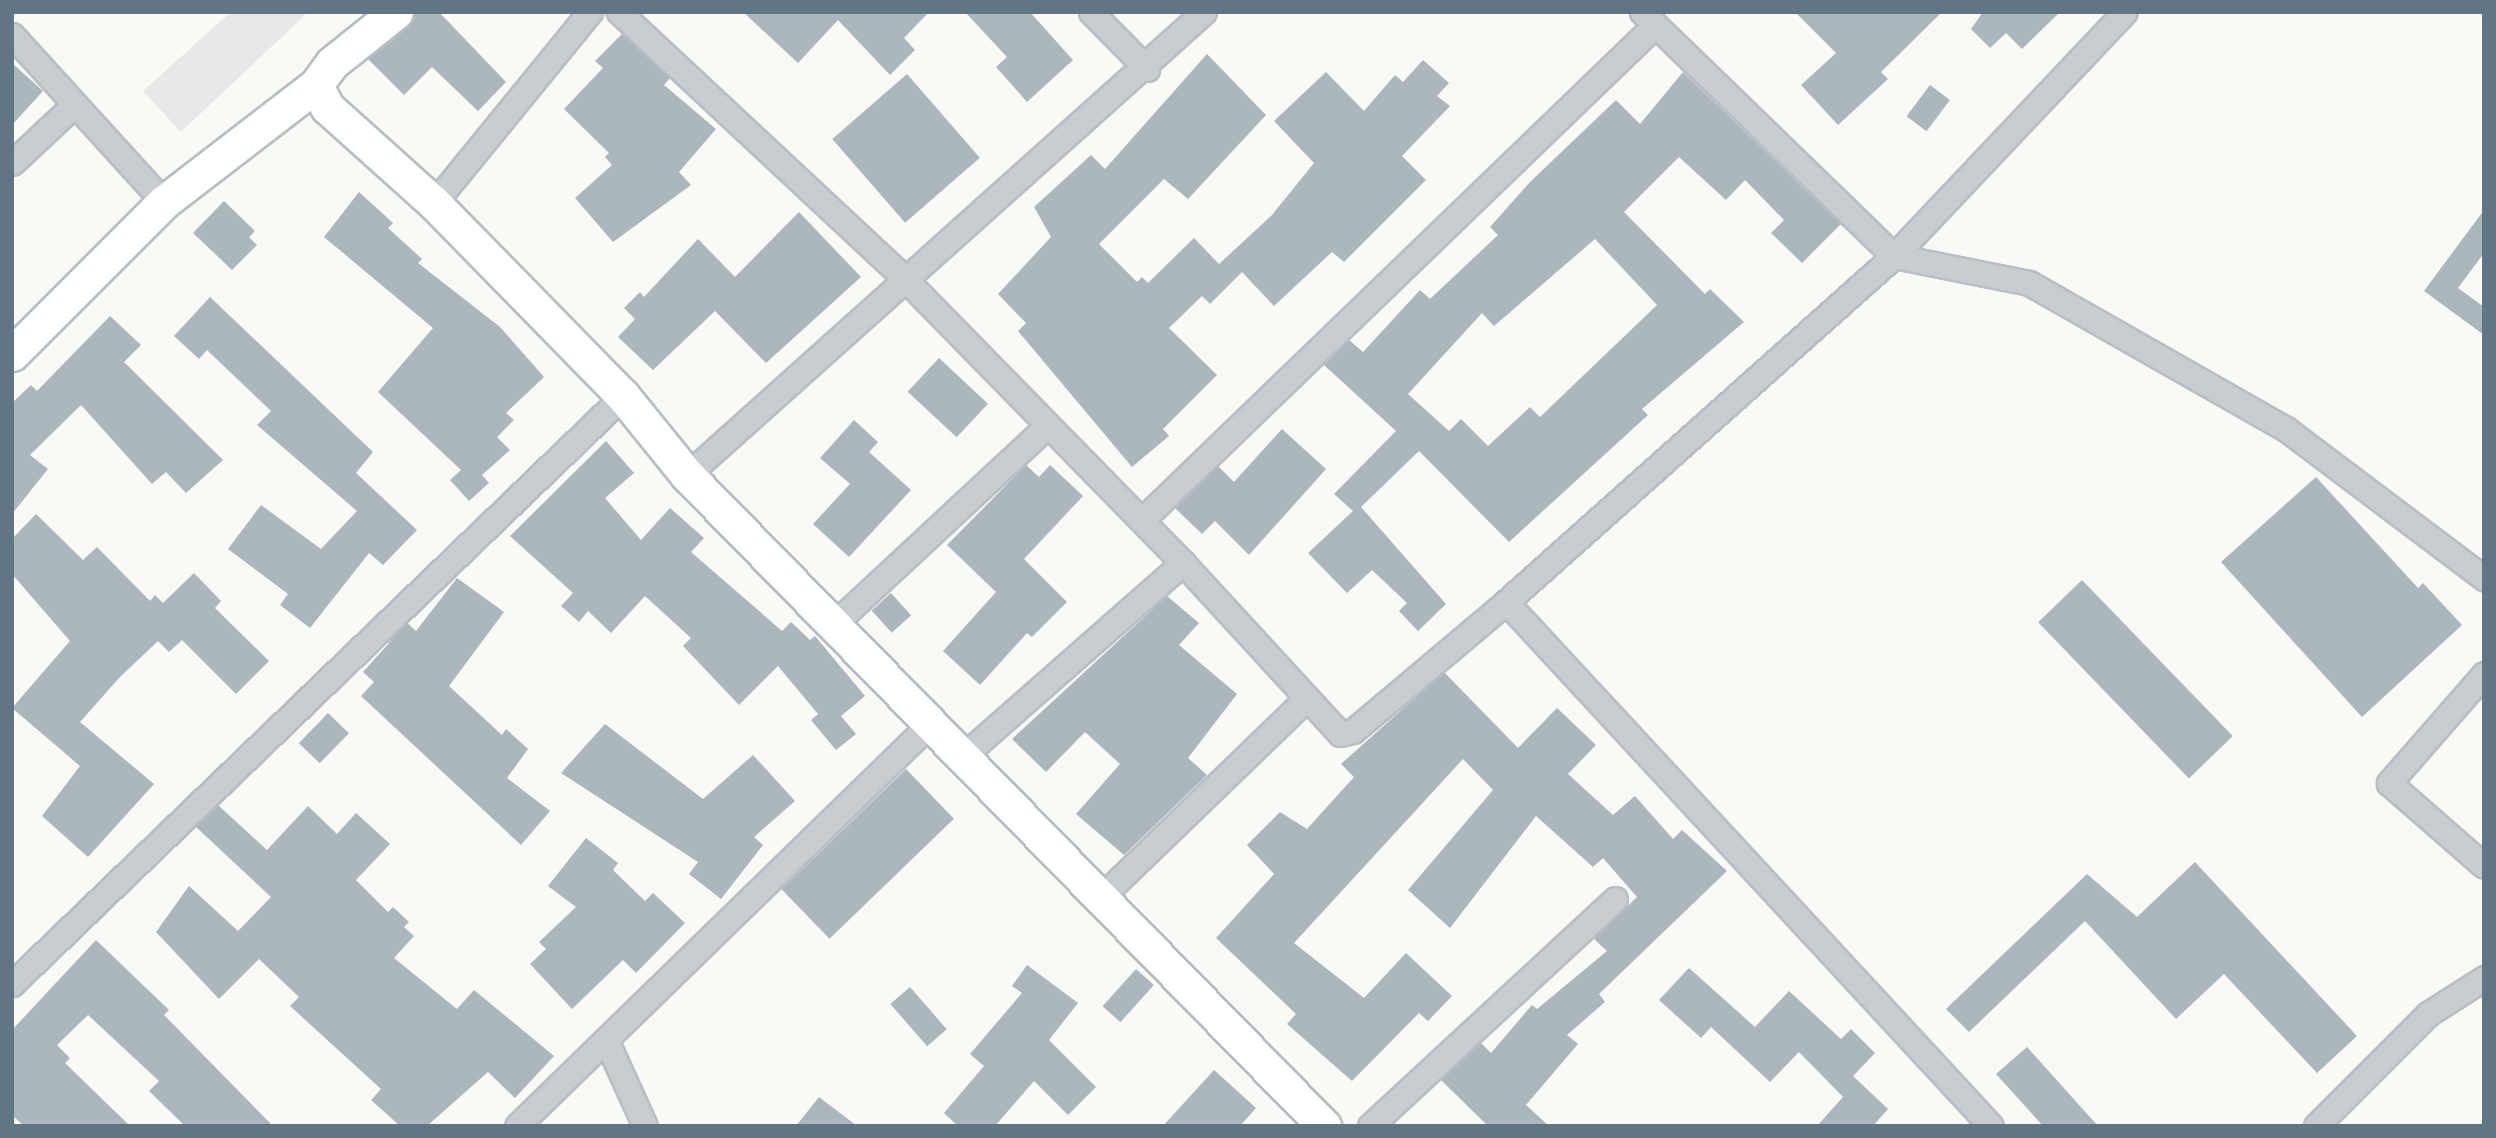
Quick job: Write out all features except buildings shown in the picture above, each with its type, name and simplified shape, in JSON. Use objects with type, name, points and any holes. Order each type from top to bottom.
[{"type":"street","points":[[12,354],[164,202],[316,85],[332,63],[396,12]]},
{"type":"street","points":[[435,203],[590,12]]},
{"type":"street","points":[[619,12],[903,277],[1183,563],[1334,730],[1353,731],[1506,602],[1894,256],[2119,15]]},
{"type":"street","points":[[1091,12],[1147,69]]},
{"type":"street","points":[[687,475],[903,277],[1147,69],[1204,12]]},
{"type":"street","points":[[1142,520],[1648,19],[1894,256],[2029,283],[2286,429],[2484,578]]},
{"type":"street","points":[[12,35],[164,202]]},
{"type":"street","points":[[316,85],[327,107],[435,203],[623,396],[687,475],[1102,896],[1324,1126]]},
{"type":"street","points":[[12,163],[75,104]]},
{"type":"street","points":[[12,984],[623,396]]},
{"type":"street","points":[[834,624],[1047,426]]},
{"type":"street","points":[[963,756],[1183,563]]},
{"type":"street","points":[[1506,602],[1992,1126]]},
{"type":"street","points":[[2484,674],[2389,783],[2484,866]]},
{"type":"street","points":[[1102,896],[1305,700]]},
{"type":"street","points":[[517,1126],[931,723]]},
{"type":"street","points":[[1370,1126],[1615,900]]},
{"type":"street","points":[[2316,1126],[2428,1014],[2484,978]]},
{"type":"street","points":[[606,1040],[645,1126]]},
{"type":"shaded area","points":[[231,12],[308,12],[181,132],[143,91]]}]
